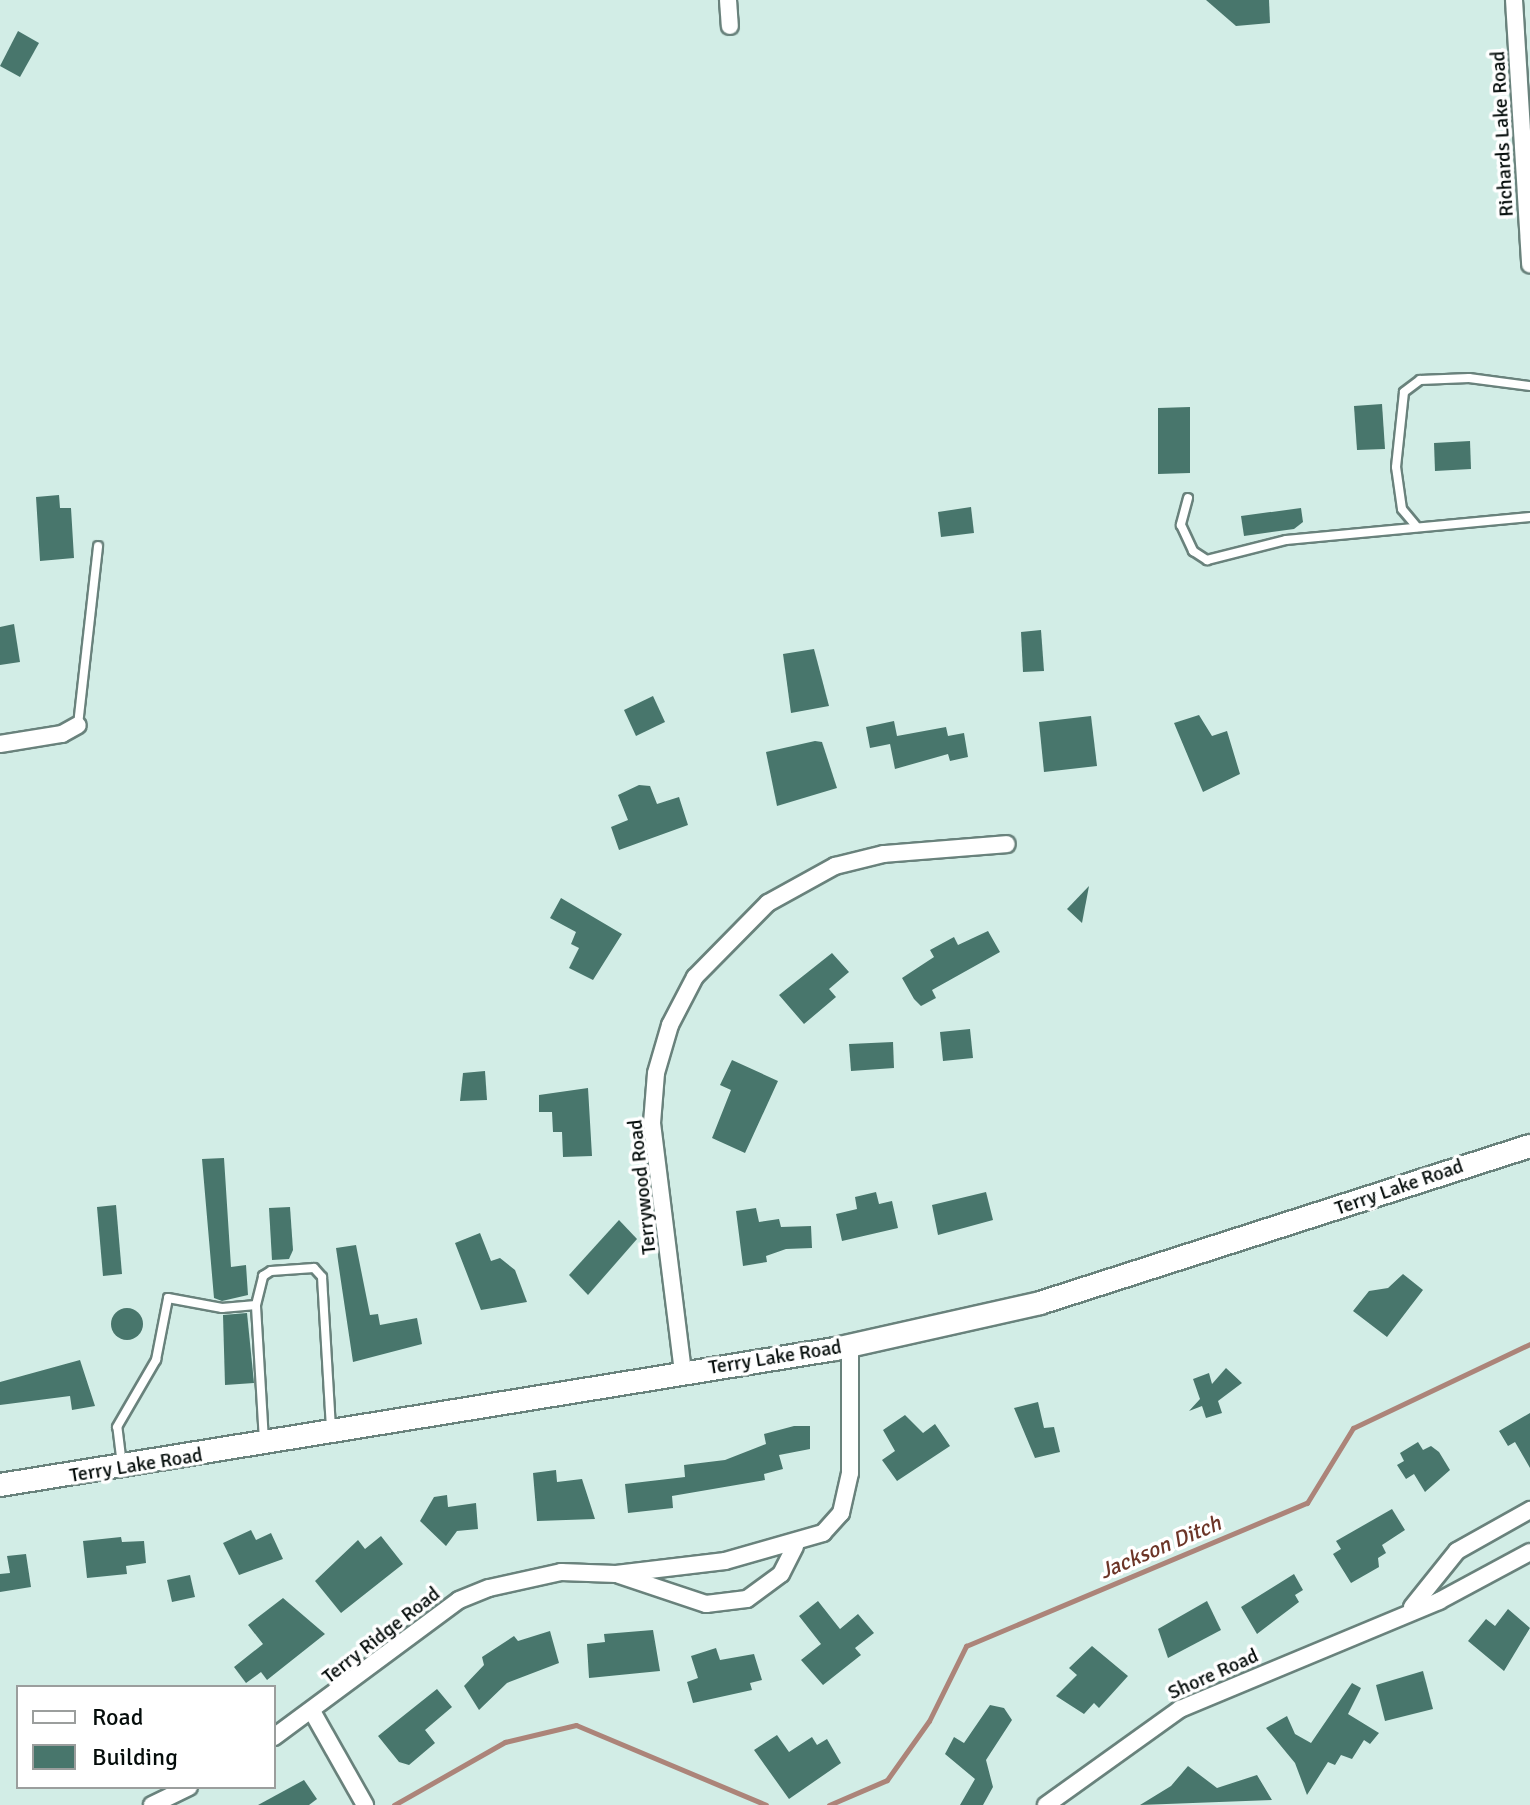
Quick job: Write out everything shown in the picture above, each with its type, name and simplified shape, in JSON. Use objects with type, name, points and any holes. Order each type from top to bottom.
[{"type":"main road","name":"Terry Lake Road","points":[[0,1485],[850,1346],[1040,1303],[1530,1146]]},
{"type":"street","points":[[728,0],[730,26]]},
{"type":"street","name":"Richards Lake Road","points":[[1514,0],[1530,265]]},
{"type":"street","points":[[0,744],[62,734],[78,725]]},
{"type":"street","name":"Terrywood Road","points":[[683,1372],[652,1123],[656,1073],[670,1025],[695,977],[768,903],[835,866],[884,854],[1007,844]]},
{"type":"street","name":"Terry Ridge Road","points":[[276,1736],[313,1713],[459,1600],[525,1578],[616,1574],[795,1546],[823,1533],[841,1513],[850,1473],[850,1346]]},
{"type":"street","name":"Shore Road","points":[[1412,1607],[1457,1551],[1530,1510]]},
{"type":"street","name":"Terry Ridge Road","points":[[616,1574],[706,1604],[747,1599],[781,1574],[795,1546]]},
{"type":"street","name":"Shore Road","points":[[1046,1805],[1180,1709],[1412,1607],[1439,1601],[1530,1552]]},
{"type":"street","points":[[313,1713],[365,1805]]},
{"type":"street","points":[[152,1805],[185,1789]]},
{"type":"lane","points":[[1417,527],[1402,509],[1396,467],[1404,392],[1420,380],[1469,378],[1530,386]]},
{"type":"lane","points":[[1188,498],[1181,525],[1193,551],[1207,560],[1286,540],[1530,517]]},
{"type":"lane","points":[[78,725],[98,546]]},
{"type":"lane","points":[[264,1444],[256,1305],[263,1276],[271,1271],[314,1268],[322,1277],[332,1433]]},
{"type":"lane","points":[[122,1467],[117,1427],[156,1360],[168,1298],[222,1308],[256,1305]]},
{"type":"building","points":[[1206,0],[1269,0],[1270,23],[1236,26]]},
{"type":"building","points":[[18,31],[39,43],[20,77],[0,66]]},
{"type":"building","points":[[1382,404],[1385,449],[1357,450],[1354,406]]},
{"type":"building","points":[[1190,407],[1190,473],[1158,474],[1158,408]]},
{"type":"building","points":[[1470,441],[1471,469],[1435,471],[1434,443]]},
{"type":"building","points":[[59,495],[60,508],[71,508],[74,558],[40,561],[36,497]]},
{"type":"building","points":[[971,507],[974,533],[941,537],[938,512]]},
{"type":"building","points":[[1301,508],[1303,522],[1294,529],[1244,536],[1241,516]]},
{"type":"building","points":[[14,624],[20,662],[0,665],[0,627]]},
{"type":"building","points":[[1041,630],[1044,671],[1023,672],[1021,632]]},
{"type":"building","points":[[814,649],[829,706],[791,713],[783,654]]},
{"type":"building","points":[[653,696],[665,722],[636,736],[624,710]]},
{"type":"building","points":[[1199,715],[1212,736],[1227,731],[1240,774],[1203,792],[1174,723]]},
{"type":"building","points":[[1091,716],[1097,766],[1044,772],[1039,722]]},
{"type":"building","points":[[894,721],[897,736],[946,727],[948,736],[964,733],[968,757],[950,761],[948,754],[895,769],[890,744],[870,748],[866,727]]},
{"type":"building","points":[[822,742],[837,788],[777,806],[766,752]]},
{"type":"building","points":[[639,785],[650,786],[657,804],[679,797],[688,825],[619,850],[611,827],[628,820],[618,795]]},
{"type":"building","points":[[1089,886],[1082,923],[1067,909]]},
{"type":"building","points":[[561,898],[622,934],[593,980],[569,968],[579,948],[571,944],[576,932],[550,918]]},
{"type":"building","points":[[988,931],[1000,952],[932,990],[936,998],[921,1006],[902,978],[934,957],[930,950],[954,937],[958,945]]},
{"type":"building","points":[[832,953],[849,972],[829,989],[836,997],[804,1024],[779,995]]},
{"type":"building","points":[[970,1029],[973,1058],[943,1061],[940,1032]]},
{"type":"building","points":[[893,1042],[894,1068],[851,1071],[849,1044]]},
{"type":"building","points":[[732,1060],[778,1081],[745,1153],[712,1138],[731,1090],[720,1085]]},
{"type":"building","points":[[485,1071],[487,1100],[460,1101],[463,1073]]},
{"type":"building","points":[[588,1088],[592,1156],[563,1157],[562,1132],[553,1132],[552,1112],[539,1112],[539,1095]]},
{"type":"building","points":[[224,1158],[231,1267],[246,1265],[248,1295],[222,1301],[214,1298],[202,1159]]},
{"type":"building","points":[[876,1192],[879,1204],[892,1201],[898,1228],[842,1241],[836,1214],[857,1209],[855,1197]]},
{"type":"building","points":[[986,1192],[993,1220],[938,1235],[932,1205]]},
{"type":"building","points":[[116,1205],[122,1274],[103,1276],[97,1207]]},
{"type":"building","points":[[290,1207],[293,1250],[289,1259],[272,1260],[269,1208]]},
{"type":"building","points":[[756,1208],[759,1222],[779,1219],[781,1227],[811,1226],[812,1248],[786,1249],[766,1256],[767,1262],[743,1266],[736,1211]]},
{"type":"building","points":[[619,1220],[637,1239],[588,1295],[569,1275]]},
{"type":"building","points":[[480,1233],[491,1261],[500,1258],[515,1270],[527,1302],[481,1310],[455,1243]]},
{"type":"building","points":[[356,1245],[370,1315],[378,1314],[380,1325],[417,1318],[422,1344],[353,1362],[336,1248]]},
{"type":"building","points":[[1403,1274],[1423,1290],[1387,1337],[1353,1311],[1369,1291],[1388,1288]]},
{"type":"building","points":[[127,1308],[138,1313],[143,1324],[138,1335],[127,1340],[116,1335],[111,1324],[116,1313]]},
{"type":"building","points":[[247,1313],[254,1383],[225,1385],[223,1315]]},
{"type":"building","points":[[80,1360],[95,1406],[72,1410],[70,1396],[0,1405],[0,1382]]},
{"type":"building","points":[[1226,1368],[1242,1383],[1218,1401],[1222,1413],[1206,1418],[1202,1406],[1189,1411],[1200,1399],[1193,1379],[1209,1373],[1212,1384]]},
{"type":"building","points":[[1038,1402],[1044,1428],[1054,1427],[1060,1452],[1035,1458],[1014,1408]]},
{"type":"building","points":[[1530,1413],[1530,1468],[1515,1442],[1508,1446],[1499,1431]]},
{"type":"building","points":[[905,1415],[923,1433],[935,1424],[950,1446],[897,1481],[882,1460],[895,1451],[883,1430]]},
{"type":"building","points":[[794,1426],[810,1426],[810,1449],[779,1455],[783,1469],[764,1474],[765,1480],[672,1496],[673,1508],[628,1513],[625,1484],[685,1477],[684,1465],[725,1460],[766,1444],[764,1434]]},
{"type":"building","points":[[1418,1442],[1423,1450],[1431,1446],[1439,1452],[1450,1470],[1425,1492],[1414,1474],[1406,1479],[1397,1465],[1404,1461],[1400,1453]]},
{"type":"building","points":[[556,1470],[557,1482],[582,1479],[595,1519],[537,1521],[533,1473]]},
{"type":"building","points":[[447,1495],[448,1507],[476,1503],[478,1529],[457,1531],[446,1546],[420,1521],[434,1497]]},
{"type":"building","points":[[1392,1509],[1405,1530],[1382,1545],[1386,1553],[1378,1558],[1379,1567],[1351,1583],[1333,1554],[1341,1549],[1336,1541]]},
{"type":"building","points":[[251,1530],[256,1540],[271,1533],[283,1559],[239,1575],[223,1543]]},
{"type":"building","points":[[381,1536],[403,1564],[341,1613],[315,1581],[358,1540],[365,1549]]},
{"type":"building","points":[[121,1537],[122,1542],[144,1541],[146,1563],[126,1566],[127,1574],[87,1578],[83,1541]]},
{"type":"building","points":[[26,1554],[31,1587],[0,1592],[0,1574],[10,1573],[7,1556]]},
{"type":"building","points":[[1294,1574],[1303,1590],[1295,1595],[1299,1602],[1257,1634],[1241,1607]]},
{"type":"building","points":[[190,1575],[195,1597],[172,1602],[167,1580]]},
{"type":"building","points":[[283,1598],[325,1634],[267,1680],[261,1672],[246,1683],[234,1667],[263,1644],[248,1625]]},
{"type":"building","points":[[818,1601],[840,1629],[858,1614],[874,1633],[855,1648],[861,1655],[823,1685],[801,1660],[821,1644],[799,1616]]},
{"type":"building","points":[[1207,1601],[1221,1630],[1168,1658],[1158,1629]]},
{"type":"building","points":[[1508,1609],[1530,1628],[1504,1671],[1468,1641],[1486,1619],[1495,1626]]},
{"type":"building","points":[[653,1630],[660,1671],[589,1678],[587,1644],[605,1642],[604,1634]]},
{"type":"building","points":[[550,1631],[559,1663],[507,1683],[479,1710],[464,1686],[484,1665],[482,1657],[514,1636],[518,1641]]},
{"type":"building","points":[[1092,1646],[1128,1676],[1099,1708],[1094,1703],[1084,1714],[1056,1696],[1077,1675],[1069,1668]]},
{"type":"building","points":[[716,1648],[720,1660],[754,1654],[762,1680],[750,1683],[752,1690],[693,1703],[687,1682],[698,1678],[691,1656]]},
{"type":"building","points":[[1423,1671],[1433,1709],[1385,1721],[1376,1685]]},
{"type":"building","points":[[1352,1683],[1361,1688],[1348,1714],[1379,1733],[1370,1744],[1364,1740],[1352,1759],[1341,1755],[1335,1765],[1328,1762],[1307,1795],[1295,1763],[1266,1728],[1287,1716],[1295,1734],[1311,1743]]},
{"type":"building","points":[[437,1689],[452,1707],[425,1730],[435,1743],[409,1765],[399,1762],[378,1736]]},
{"type":"building","points":[[990,1705],[1004,1708],[1012,1720],[986,1760],[993,1787],[983,1805],[960,1805],[975,1779],[945,1754],[954,1737],[964,1743]]},
{"type":"building","points":[[777,1735],[789,1752],[812,1737],[817,1745],[827,1739],[841,1763],[789,1799],[754,1750]]},
{"type":"building","points":[[1188,1766],[1217,1788],[1257,1775],[1272,1800],[1140,1805],[1171,1786]]},
{"type":"building","points":[[304,1780],[317,1799],[309,1805],[258,1805]]},
{"type":"waterway","name":"Jackson Ditch","points":[[829,1805],[887,1780],[929,1721],[966,1646],[1307,1503],[1353,1428],[1530,1344]]},
{"type":"waterway","name":"Jackson Ditch","points":[[394,1805],[505,1742],[576,1725],[766,1805]]}]
